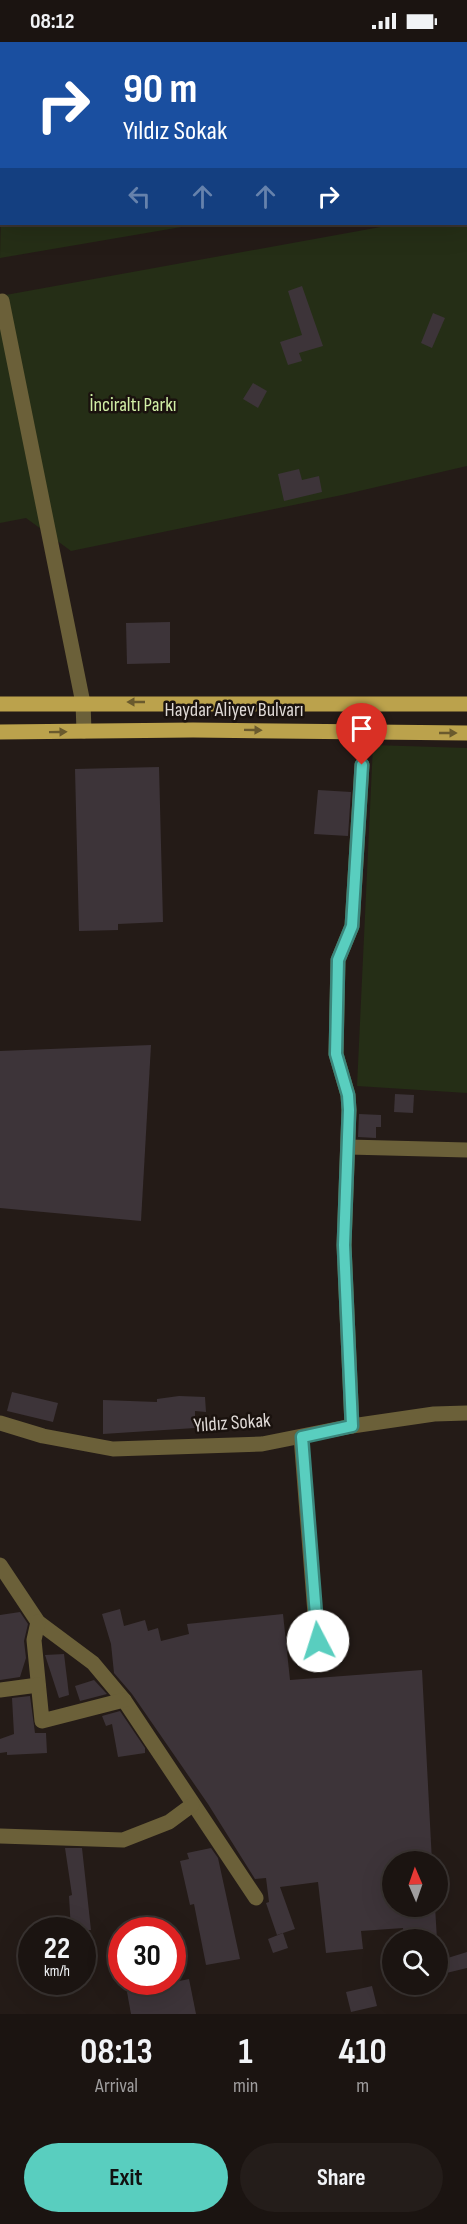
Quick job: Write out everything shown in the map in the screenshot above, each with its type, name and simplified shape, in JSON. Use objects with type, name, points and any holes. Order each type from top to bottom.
[{"type":"main road","name":"Haydar Aliyev Bulvarı","points":[[0,704],[83,702],[467,704]]},
{"type":"main road","name":"Haydar Aliyev Bulvarı","points":[[0,732],[193,730],[467,733]]},
{"type":"street","points":[[2,301],[83,702],[84,731]]},
{"type":"street","points":[[352,1426],[344,1245],[348,1095],[336,1054],[338,960],[352,926],[362,765]]},
{"type":"street","points":[[348,1147],[467,1150]]},
{"type":"street","name":"Yıldız Sokak","points":[[0,1423],[43,1436],[112,1449],[262,1444],[352,1426],[434,1414],[467,1413]]},
{"type":"street","points":[[302,1437],[319,1664]]},
{"type":"street","points":[[0,1565],[38,1622],[93,1663],[124,1700],[256,1898]]},
{"type":"street","points":[[38,1622],[34,1640],[42,1721],[124,1700]]},
{"type":"street","points":[[0,1690],[38,1685]]},
{"type":"street","points":[[0,1836],[123,1840],[169,1822],[192,1805]]},
{"type":"green space","points":[[1,225],[193,225],[0,258]]},
{"type":"green space","name":"İnciraltı Parkı","points":[[391,225],[467,225],[467,466],[342,495],[71,551],[26,518],[0,523],[0,296]]},
{"type":"green space","points":[[373,745],[467,748],[467,1093],[357,1086]]},
{"type":"building","points":[[302,286],[323,346],[299,353],[302,361],[288,365],[280,342],[302,335],[288,291]]},
{"type":"building","points":[[433,313],[445,318],[432,348],[421,343]]},
{"type":"building","points":[[253,383],[267,391],[258,408],[243,399]]},
{"type":"building","points":[[299,469],[302,480],[319,476],[322,492],[284,501],[278,474]]},
{"type":"building","points":[[170,622],[170,663],[127,664],[126,623]]},
{"type":"building","points":[[159,767],[163,922],[118,924],[118,930],[79,931],[75,769]]},
{"type":"building","points":[[318,790],[351,792],[348,836],[314,834]]},
{"type":"building","points":[[151,1045],[141,1221],[0,1208],[0,1051]]},
{"type":"building","points":[[395,1094],[414,1095],[413,1113],[394,1112]]},
{"type":"building","points":[[359,1114],[381,1115],[381,1127],[376,1127],[376,1138],[358,1137]]},
{"type":"building","points":[[12,1392],[58,1403],[53,1422],[7,1411]]},
{"type":"building","points":[[179,1396],[205,1397],[206,1412],[195,1411],[195,1428],[103,1434],[103,1400],[157,1402],[157,1399]]},
{"type":"building","points":[[120,1609],[124,1626],[145,1620],[148,1631],[158,1628],[161,1641],[189,1634],[187,1624],[283,1614],[290,1680],[422,1670],[431,1851],[382,1851],[382,1917],[436,1917],[436,1929],[403,1928],[361,1931],[363,1949],[326,1953],[318,1882],[280,1887],[295,1929],[277,1935],[266,1903],[269,1902],[266,1878],[255,1879],[208,1804],[132,1694],[114,1673],[111,1644],[102,1614]]},
{"type":"building","points":[[20,1612],[28,1624],[24,1641],[26,1658],[20,1677],[0,1680],[0,1615]]},
{"type":"building","points":[[64,1654],[69,1695],[59,1698],[45,1655]]},
{"type":"building","points":[[94,1680],[107,1694],[80,1701],[75,1686]]},
{"type":"building","points":[[30,1696],[35,1733],[46,1733],[47,1753],[7,1755],[7,1752],[0,1753],[0,1739],[14,1734],[12,1698]]},
{"type":"building","points":[[120,1711],[145,1748],[145,1753],[118,1757],[112,1724],[106,1726],[102,1716]]},
{"type":"building","points":[[65,1848],[82,1848],[90,1917],[70,1917],[69,1896],[72,1895]]},
{"type":"building","points":[[211,1848],[218,1858],[240,1959],[206,1965],[194,1904],[190,1905],[180,1861],[189,1859],[187,1853]]},
{"type":"building","points":[[283,1933],[288,1948],[273,1953],[268,1939]]},
{"type":"building","points":[[467,1952],[467,1968],[448,1973],[448,1958]]},
{"type":"building","points":[[189,1979],[196,2014],[131,2014],[128,1995],[186,1995],[186,1980]]},
{"type":"building","points":[[372,1986],[377,2006],[351,2012],[346,1992]]},
{"type":"route","points":[[318,1641],[302,1437],[352,1426],[344,1245],[349,1110],[348,1095],[336,1054],[338,960],[352,926],[362,765]]}]
